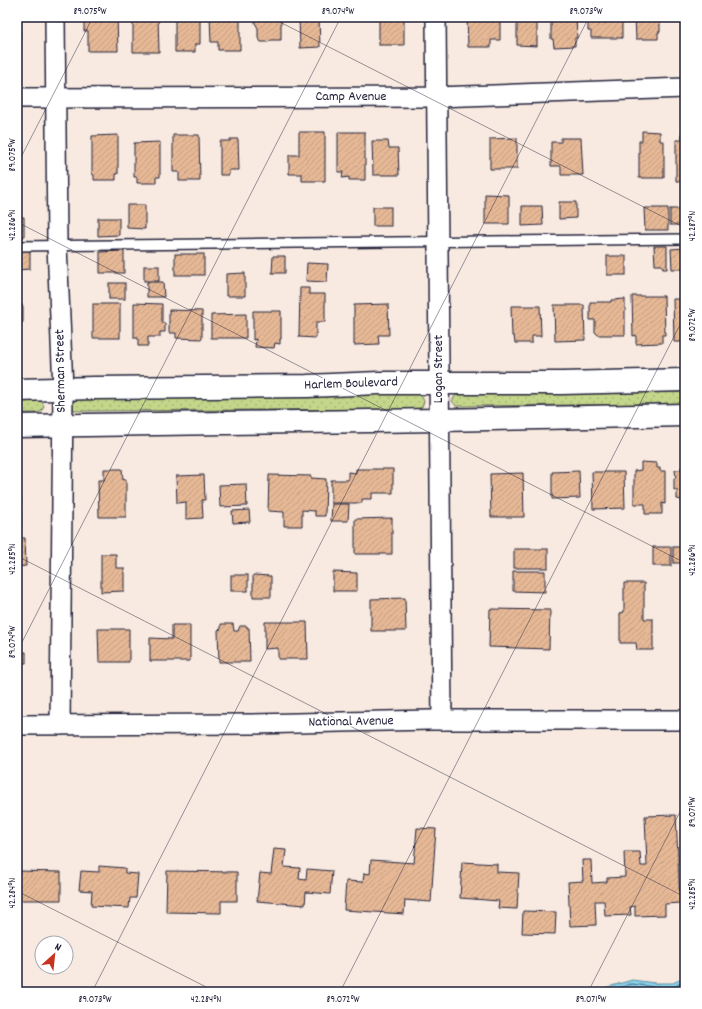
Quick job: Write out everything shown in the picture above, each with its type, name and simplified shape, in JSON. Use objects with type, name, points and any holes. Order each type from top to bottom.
[{"type":"street","name":"Sherman Street","points":[[55,17],[57,245],[63,389],[60,725]]},
{"type":"street","name":"Logan Street","points":[[436,17],[442,720]]},
{"type":"street","name":"Camp Avenue","points":[[17,98],[436,97],[685,88]]},
{"type":"street","name":"Harlem Boulevard","points":[[17,390],[439,382],[562,383],[685,380]]},
{"type":"street","points":[[17,426],[685,415]]},
{"type":"street","name":"National Avenue","points":[[17,725],[253,724],[442,720],[685,720]]},
{"type":"lane","points":[[17,246],[685,239]]},
{"type":"green space","points":[[685,392],[685,404],[456,406],[452,401],[455,396],[461,394]]},
{"type":"green space","points":[[418,394],[424,401],[422,407],[417,409],[80,411],[74,410],[72,405],[75,400],[81,398]]},
{"type":"green space","points":[[17,399],[38,399],[44,406],[42,411],[37,413],[17,413]]},
{"type":"water","points":[[685,977],[685,992],[591,992],[632,980],[655,983],[673,983]]},
{"type":"building","points":[[17,17],[21,17],[20,47],[17,47]]},
{"type":"building","points":[[90,17],[117,17],[118,51],[88,51],[88,31],[84,31],[84,21],[90,20]]},
{"type":"building","points":[[133,17],[158,17],[159,52],[133,52]]},
{"type":"building","points":[[175,17],[200,17],[200,44],[195,44],[195,52],[175,52]]},
{"type":"building","points":[[210,17],[240,17],[240,50],[218,50],[218,42],[211,42]]},
{"type":"building","points":[[257,17],[281,17],[281,40],[261,42],[258,38],[258,28],[255,23],[255,19]]},
{"type":"building","points":[[299,17],[319,17],[320,47],[300,48]]},
{"type":"building","points":[[379,17],[404,17],[404,45],[379,45]]},
{"type":"building","points":[[467,17],[500,17],[500,40],[491,40],[491,47],[468,47]]},
{"type":"building","points":[[517,17],[544,17],[544,21],[537,21],[537,46],[517,45]]},
{"type":"building","points":[[551,17],[576,17],[577,38],[575,38],[575,46],[554,47],[553,39],[551,39]]},
{"type":"building","points":[[588,17],[622,17],[622,38],[591,38],[591,31],[588,31]]},
{"type":"building","points":[[635,17],[660,17],[660,32],[658,32],[658,39],[636,39]]},
{"type":"building","points":[[642,131],[660,132],[660,141],[664,141],[664,178],[639,178],[639,141],[642,141]]},
{"type":"building","points":[[682,131],[685,131],[685,181],[676,181],[676,140],[682,140]]},
{"type":"building","points":[[299,132],[325,132],[325,181],[302,181],[302,174],[289,174],[289,155],[299,155]]},
{"type":"building","points":[[338,132],[365,132],[365,180],[349,180],[349,177],[342,178],[343,172],[338,172]]},
{"type":"building","points":[[118,135],[118,174],[116,174],[116,180],[94,180],[94,175],[92,174],[92,136]]},
{"type":"building","points":[[173,135],[199,135],[200,181],[179,181],[179,172],[173,172]]},
{"type":"building","points":[[517,138],[517,169],[490,169],[490,139]]},
{"type":"building","points":[[561,138],[581,138],[583,175],[561,175],[561,166],[551,166],[551,142],[561,142]]},
{"type":"building","points":[[230,139],[238,139],[239,170],[229,170],[229,175],[220,175],[220,141],[230,141]]},
{"type":"building","points":[[17,141],[21,141],[22,180],[17,180]]},
{"type":"building","points":[[372,141],[388,141],[389,148],[398,148],[399,175],[373,175]]},
{"type":"building","points":[[160,142],[160,177],[156,177],[156,183],[137,183],[137,177],[134,177],[134,143]]},
{"type":"building","points":[[485,194],[509,195],[509,224],[485,224]]},
{"type":"building","points":[[559,202],[576,202],[576,218],[559,219]]},
{"type":"building","points":[[127,205],[145,205],[145,229],[127,228]]},
{"type":"building","points":[[522,206],[542,206],[543,225],[522,226]]},
{"type":"building","points":[[373,207],[391,207],[391,226],[373,226]]},
{"type":"building","points":[[644,208],[668,208],[668,230],[645,230]]},
{"type":"building","points":[[670,209],[683,209],[683,225],[670,225]]},
{"type":"building","points":[[17,217],[24,217],[24,237],[17,238]]},
{"type":"building","points":[[98,218],[119,218],[119,235],[98,236]]},
{"type":"building","points":[[654,246],[667,246],[667,269],[663,269],[662,265],[655,265]]},
{"type":"building","points":[[685,248],[685,269],[672,269],[671,249]]},
{"type":"building","points":[[17,249],[30,249],[30,269],[17,270]]},
{"type":"building","points":[[124,251],[124,273],[100,273],[100,252]]},
{"type":"building","points":[[175,254],[204,254],[204,275],[175,275]]},
{"type":"building","points":[[273,256],[285,256],[285,273],[272,273]]},
{"type":"building","points":[[607,256],[626,256],[626,275],[607,275]]},
{"type":"building","points":[[307,263],[328,264],[327,282],[306,281]]},
{"type":"building","points":[[144,266],[159,266],[159,281],[144,281]]},
{"type":"building","points":[[245,273],[245,296],[226,296],[226,274]]},
{"type":"building","points":[[147,282],[163,282],[164,297],[147,297]]},
{"type":"building","points":[[109,283],[125,283],[125,299],[109,299]]},
{"type":"building","points":[[17,286],[20,286],[20,303],[23,306],[23,322],[20,325],[20,338],[17,338]]},
{"type":"building","points":[[300,288],[309,288],[309,294],[325,294],[325,322],[316,322],[316,338],[299,337]]},
{"type":"building","points":[[632,296],[664,296],[665,335],[662,335],[662,343],[636,344],[636,335],[633,336]]},
{"type":"building","points":[[625,299],[625,335],[598,335],[595,332],[595,320],[590,320],[590,302],[611,302],[611,300]]},
{"type":"building","points":[[673,299],[685,299],[685,342],[674,342]]},
{"type":"building","points":[[134,303],[162,304],[162,323],[165,323],[165,332],[160,332],[160,337],[148,337],[148,346],[138,346],[138,338],[134,338]]},
{"type":"building","points":[[93,304],[120,304],[120,338],[93,338]]},
{"type":"building","points":[[388,304],[389,335],[378,335],[379,344],[354,345],[354,305]]},
{"type":"building","points":[[554,305],[584,305],[585,340],[555,341]]},
{"type":"building","points":[[511,306],[540,306],[541,336],[532,336],[532,343],[515,343],[514,336],[512,336]]},
{"type":"building","points":[[169,310],[202,311],[202,339],[176,338],[176,333],[169,333]]},
{"type":"building","points":[[253,311],[281,311],[280,344],[275,343],[274,348],[255,347],[256,339],[253,340]]},
{"type":"building","points":[[246,314],[246,338],[211,338],[211,315]]},
{"type":"building","points":[[641,462],[657,463],[657,468],[660,468],[660,471],[665,471],[665,504],[662,503],[662,514],[645,514],[645,504],[634,504],[634,471],[641,470]]},
{"type":"building","points":[[683,462],[685,462],[685,507],[682,507],[682,500],[677,499],[677,490],[674,490],[674,478],[676,478],[675,470],[681,470],[681,467],[683,467]]},
{"type":"building","points":[[17,469],[19,469],[19,493],[17,493]]},
{"type":"building","points":[[104,469],[122,469],[123,480],[126,479],[126,517],[99,517],[98,480],[104,480]]},
{"type":"building","points":[[356,469],[393,469],[393,493],[372,493],[372,499],[362,499],[362,503],[331,503],[331,480],[348,480],[348,472],[356,473]]},
{"type":"building","points":[[579,471],[580,498],[552,499],[552,472]]},
{"type":"building","points":[[592,472],[624,472],[625,508],[593,509]]},
{"type":"building","points":[[523,473],[524,517],[491,517],[490,474]]},
{"type":"building","points":[[204,475],[205,500],[202,500],[203,518],[186,519],[186,502],[177,503],[176,476]]},
{"type":"building","points":[[269,475],[311,476],[311,478],[326,479],[325,516],[315,516],[315,511],[302,510],[302,526],[284,526],[284,512],[268,511]]},
{"type":"building","points":[[246,484],[247,506],[220,507],[219,485]]},
{"type":"building","points":[[17,500],[21,500],[21,529],[17,529]]},
{"type":"building","points":[[332,504],[349,504],[348,521],[331,521]]},
{"type":"building","points":[[249,510],[250,522],[233,523],[232,511]]},
{"type":"building","points":[[392,518],[392,554],[355,554],[355,519]]},
{"type":"building","points":[[17,538],[25,538],[26,566],[17,567]]},
{"type":"building","points":[[653,547],[671,547],[671,566],[653,566]]},
{"type":"building","points":[[673,547],[685,547],[685,563],[673,563]]},
{"type":"building","points":[[514,549],[548,549],[548,568],[514,568]]},
{"type":"building","points":[[101,554],[116,554],[116,568],[124,568],[124,591],[101,592]]},
{"type":"building","points":[[513,571],[545,571],[545,592],[513,591]]},
{"type":"building","points":[[333,572],[357,573],[357,591],[333,591]]},
{"type":"building","points":[[231,575],[248,575],[248,591],[231,591]]},
{"type":"building","points":[[253,575],[271,576],[271,597],[253,597]]},
{"type":"building","points":[[624,583],[644,583],[644,619],[653,619],[653,650],[637,650],[636,643],[620,643],[620,613],[624,612]]},
{"type":"building","points":[[405,598],[406,631],[371,631],[371,599]]},
{"type":"building","points":[[490,609],[550,610],[549,649],[489,647]]},
{"type":"building","points":[[682,619],[685,620],[685,646],[682,646]]},
{"type":"building","points":[[265,622],[307,622],[308,659],[278,659],[278,648],[265,649]]},
{"type":"building","points":[[221,624],[233,624],[234,631],[238,631],[240,626],[247,626],[247,628],[249,628],[250,662],[219,662],[218,630],[221,629]]},
{"type":"building","points":[[172,625],[190,625],[190,661],[150,661],[150,638],[172,639]]},
{"type":"building","points":[[98,629],[129,629],[129,662],[99,662]]},
{"type":"building","points":[[17,652],[26,652],[26,663],[18,663],[19,676],[17,676]]},
{"type":"building","points":[[676,815],[680,903],[665,904],[665,915],[635,916],[635,906],[630,907],[631,915],[605,916],[604,901],[595,901],[596,925],[570,926],[568,882],[583,881],[582,860],[591,860],[592,883],[607,882],[607,878],[625,877],[624,852],[640,852],[641,866],[647,866],[645,816]]},
{"type":"building","points":[[417,828],[436,829],[431,902],[405,900],[404,914],[344,910],[346,881],[363,882],[364,873],[370,874],[371,860],[414,863]]},
{"type":"building","points":[[274,849],[286,850],[284,867],[300,868],[299,879],[306,880],[307,869],[332,871],[330,894],[306,892],[305,905],[257,901],[260,873],[271,874]]},
{"type":"building","points":[[462,862],[497,864],[497,872],[519,873],[517,909],[498,908],[499,901],[460,898]]},
{"type":"building","points":[[99,866],[125,868],[125,873],[138,874],[136,898],[130,898],[129,908],[91,906],[92,891],[79,890],[81,871],[99,872]]},
{"type":"building","points":[[17,871],[61,872],[61,900],[17,900]]},
{"type":"building","points":[[167,871],[237,872],[237,901],[221,901],[221,913],[166,912]]},
{"type":"building","points":[[523,911],[556,912],[555,934],[522,933]]}]
